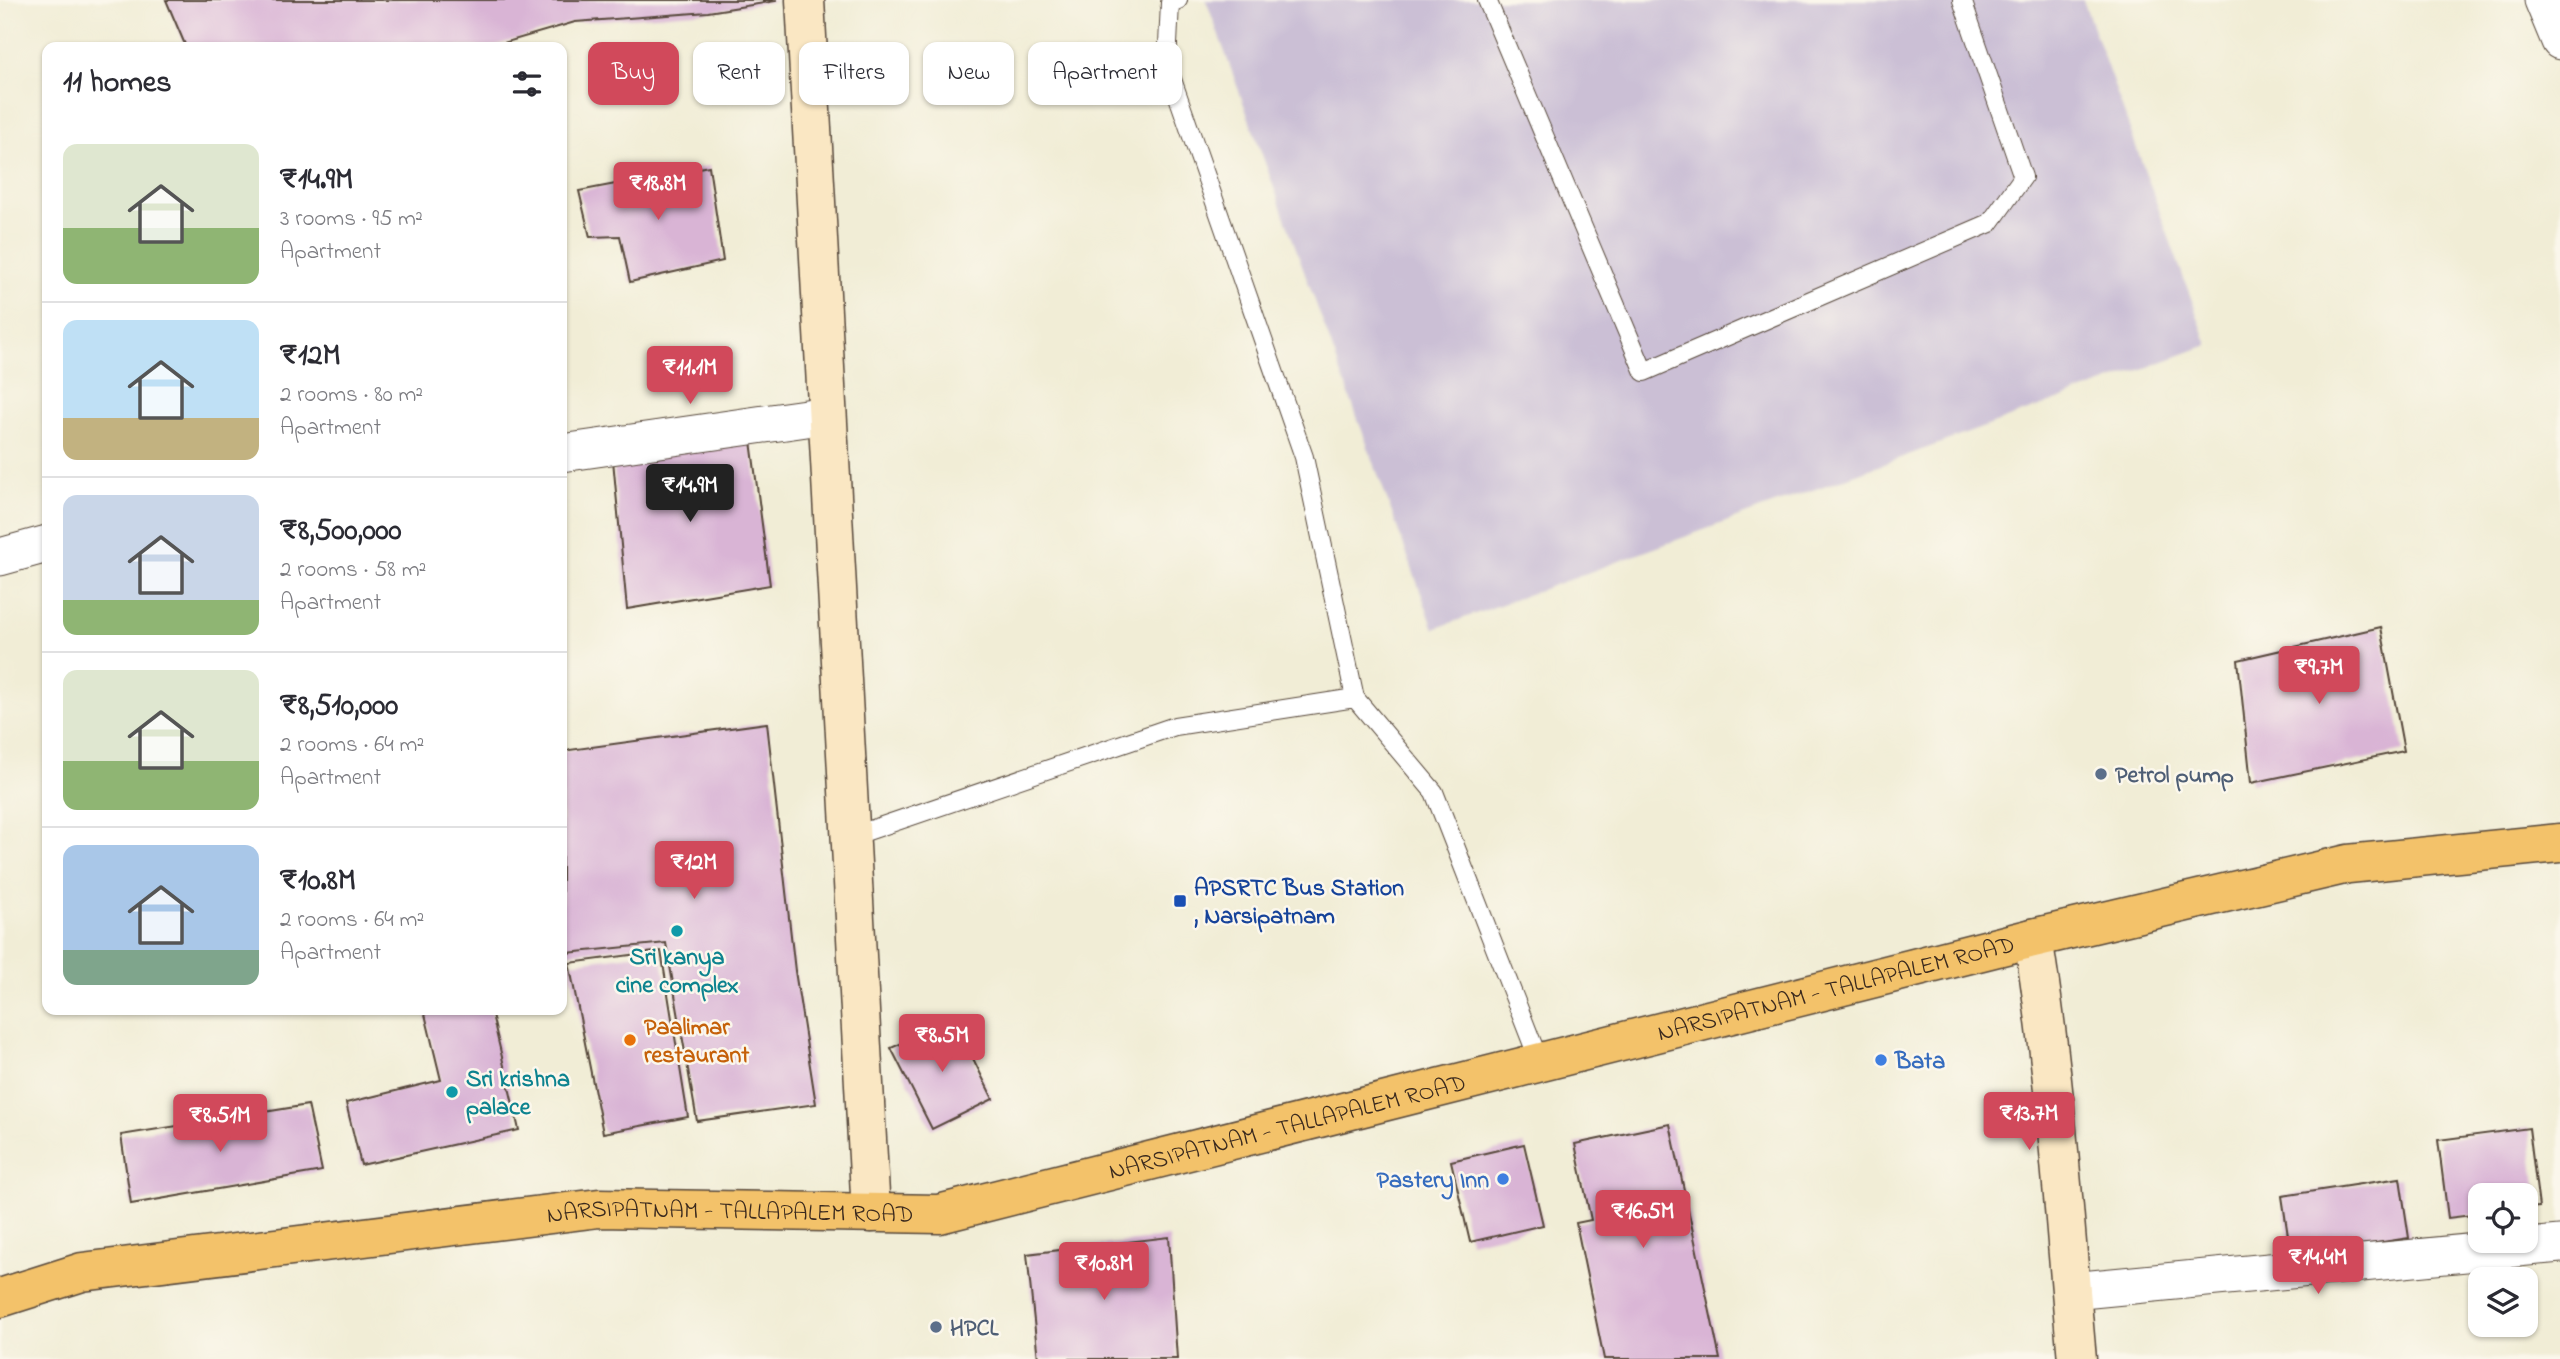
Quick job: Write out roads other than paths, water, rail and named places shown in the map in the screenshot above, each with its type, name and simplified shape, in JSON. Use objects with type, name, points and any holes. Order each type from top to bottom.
[{"type":"main road","points":[[805,0],[871,1213]]},
{"type":"main road","name":"NARSIPATNAM - TALLAPALEM ROAD","points":[[0,1298],[82,1272],[599,1208],[939,1214],[2033,938],[2348,864],[2560,844]]},
{"type":"main road","points":[[2033,938],[2053,1094],[2077,1359]]},
{"type":"street","points":[[2543,0],[2560,41]]},
{"type":"street","points":[[567,452],[827,415]]},
{"type":"street","points":[[0,556],[42,545]]},
{"type":"street","points":[[2071,1292],[2560,1244]]},
{"type":"lane","points":[[1178,0],[1170,3],[1167,65],[1304,457],[1355,698],[1434,792],[1540,1063]]},
{"type":"lane","points":[[1487,0],[1644,372],[1990,223],[2023,177],[1962,0]]},
{"type":"lane","points":[[850,837],[1175,726],[1355,698]]},
{"type":"place","name":"Petrol pump","points":[[2101,774]]},
{"type":"place","name":"APSRTC Bus Station , Narsipatnam","points":[[1180,901]]},
{"type":"place","name":"Sri kanya cine complex","points":[[677,931]]},
{"type":"place","name":"Paalimar restaurant","points":[[630,1040]]},
{"type":"place","name":"Bata","points":[[1881,1060]]},
{"type":"place","name":"Sri krishna palace","points":[[452,1092]]},
{"type":"place","name":"Pastery Inn","points":[[1503,1179]]},
{"type":"place","name":"HPCL","points":[[936,1327]]}]
